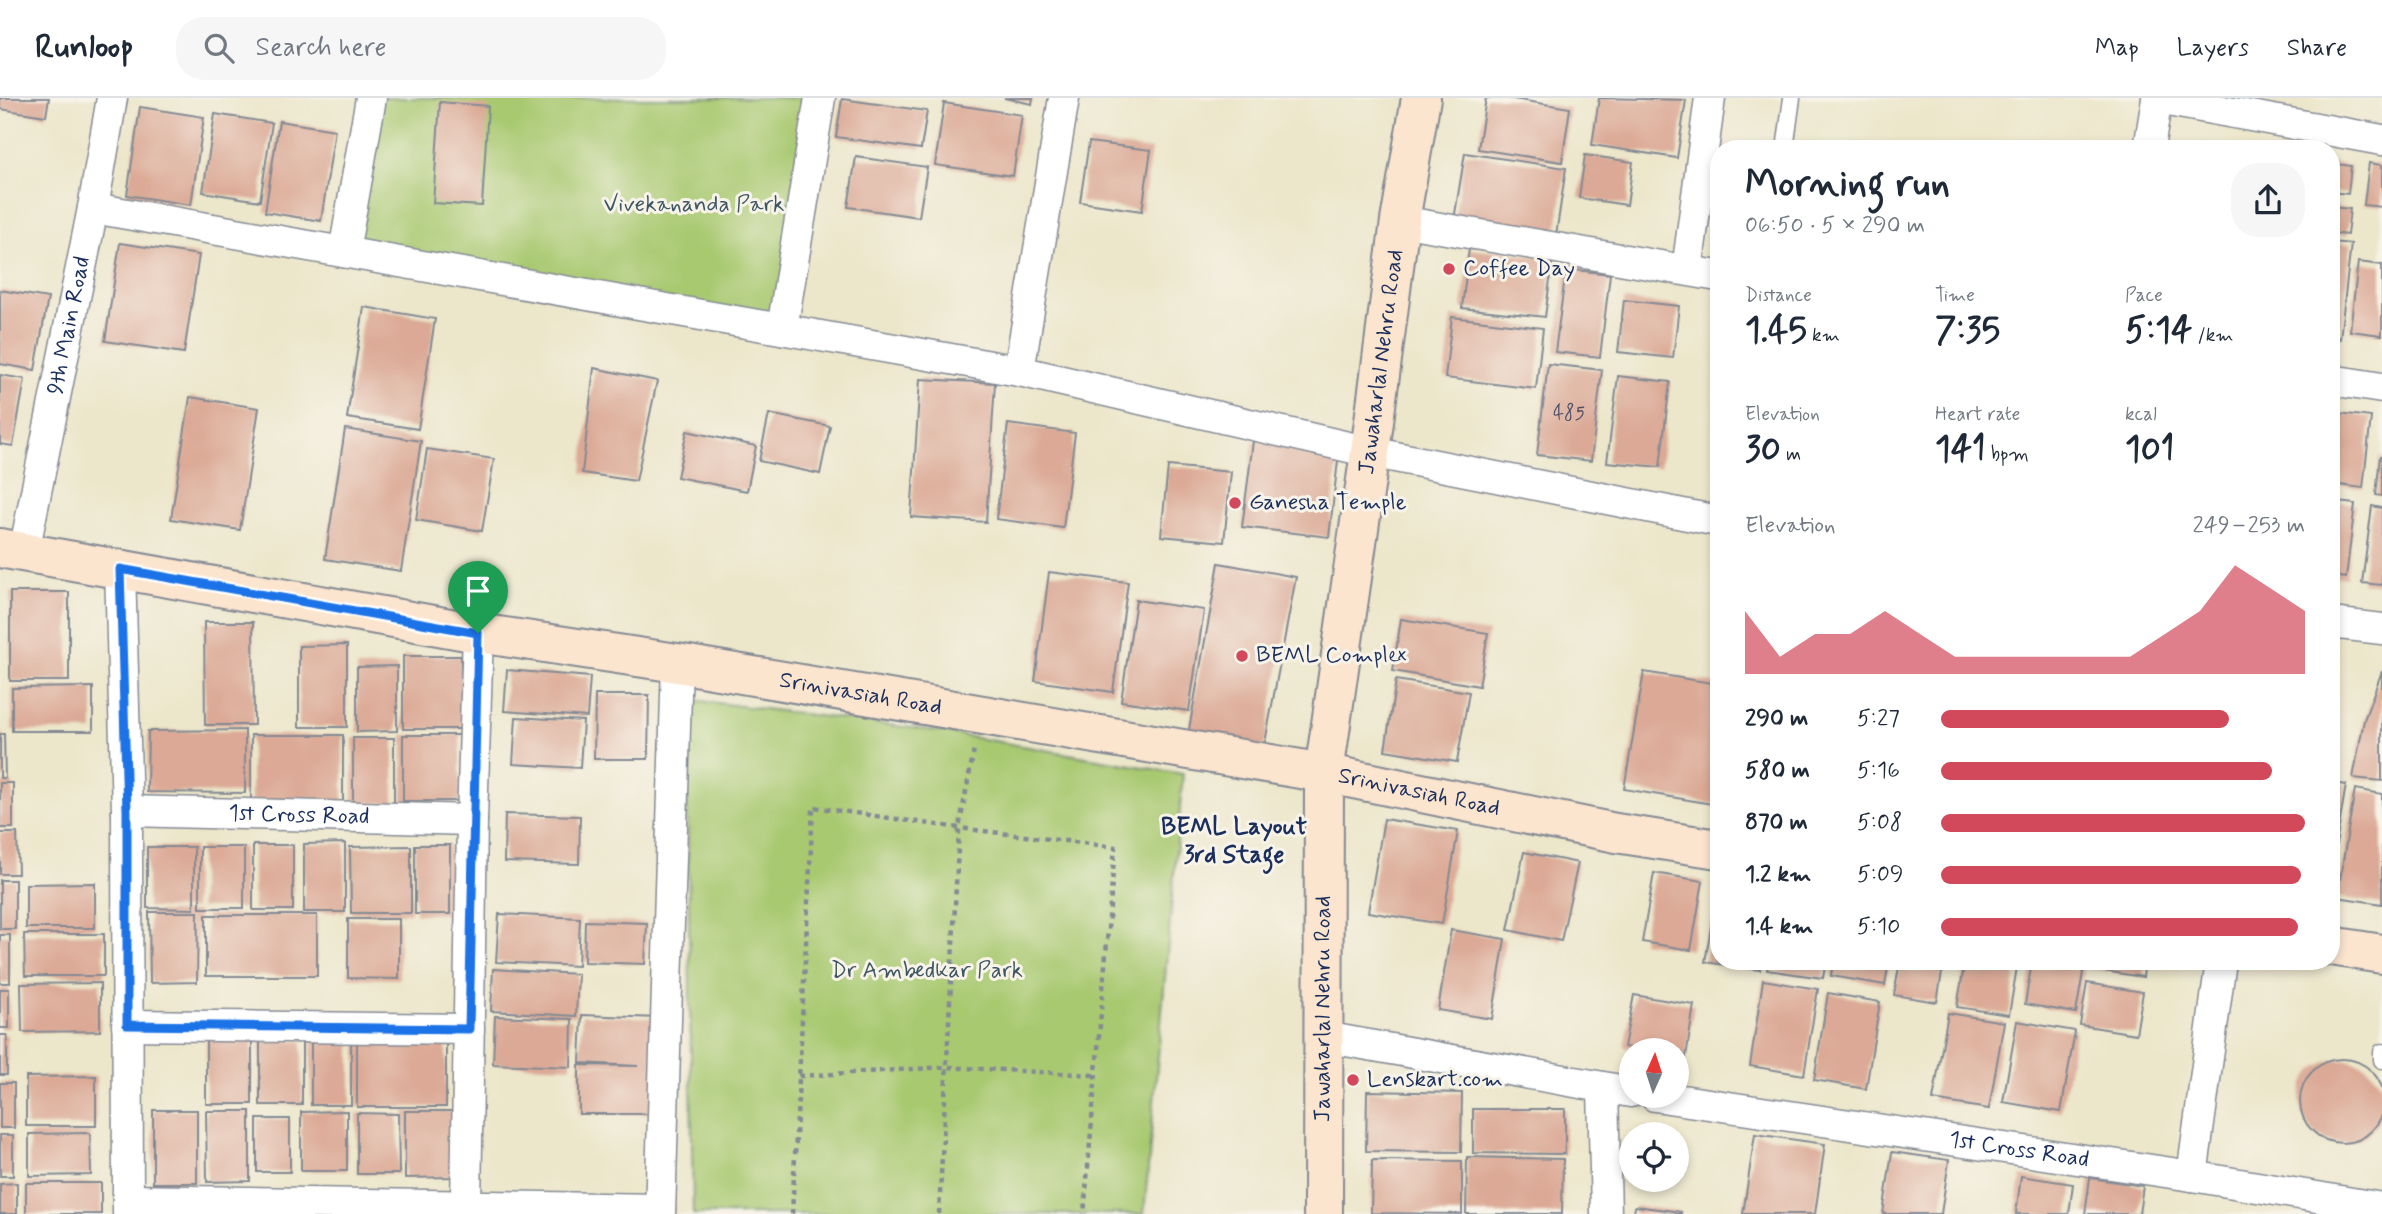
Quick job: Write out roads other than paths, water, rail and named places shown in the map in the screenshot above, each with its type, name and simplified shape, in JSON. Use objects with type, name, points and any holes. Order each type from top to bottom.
[{"type":"street","name":"9th Main Road","points":[[12,550],[93,208],[112,98]]},
{"type":"street","points":[[344,252],[371,98]]},
{"type":"street","points":[[782,329],[820,98]]},
{"type":"street","points":[[1019,371],[1064,98]]},
{"type":"street","name":"Jawaharlal Nehru Road","points":[[1323,1214],[1324,773],[1400,221],[1421,98]]},
{"type":"street","points":[[1687,270],[1710,98]]},
{"type":"street","points":[[2150,140],[2157,98],[2382,140]]},
{"type":"street","points":[[93,208],[1019,371],[1370,452],[1710,519]]},
{"type":"street","points":[[1400,221],[1710,274]]},
{"type":"street","points":[[2340,381],[2382,388]]},
{"type":"street","name":"Srinivasiah Road","points":[[12,550],[478,633],[677,663],[1324,773],[1616,833],[1710,848]]},
{"type":"street","points":[[120,569],[127,811],[128,1207],[466,1206],[660,1211],[677,663]]},
{"type":"street","points":[[2340,624],[2382,629]]},
{"type":"street","points":[[466,1206],[478,633]]},
{"type":"street","name":"1st Cross Road","points":[[127,811],[472,820]]},
{"type":"street","points":[[2340,947],[2382,954]]},
{"type":"street","points":[[2192,1176],[2220,970]]},
{"type":"street","points":[[127,1025],[469,1029]]},
{"type":"street","points":[[1324,1037],[1617,1090],[1606,1214]]},
{"type":"street","name":"1st Cross Road","points":[[1689,1101],[2192,1176],[2382,1208]]},
{"type":"lane","points":[[1786,140],[1792,98]]},
{"type":"lane","points":[[2382,1052],[2382,1060]]},
{"type":"place","name":"Coffee Day","points":[[1449,269]]},
{"type":"place","name":"Ganesha Temple","points":[[1235,503]]},
{"type":"place","name":"BEML Complex","points":[[1242,656]]},
{"type":"place","name":"Lenskart.com","points":[[1353,1080]]},
{"type":"district","name":"BEML Layout 3rd Stage","points":[[1234,841]]},
{"type":"park label","name":"Vivekananda Park","points":[[694,205]]},
{"type":"park label","name":"Dr Ambedkar Park","points":[[927,971]]}]
